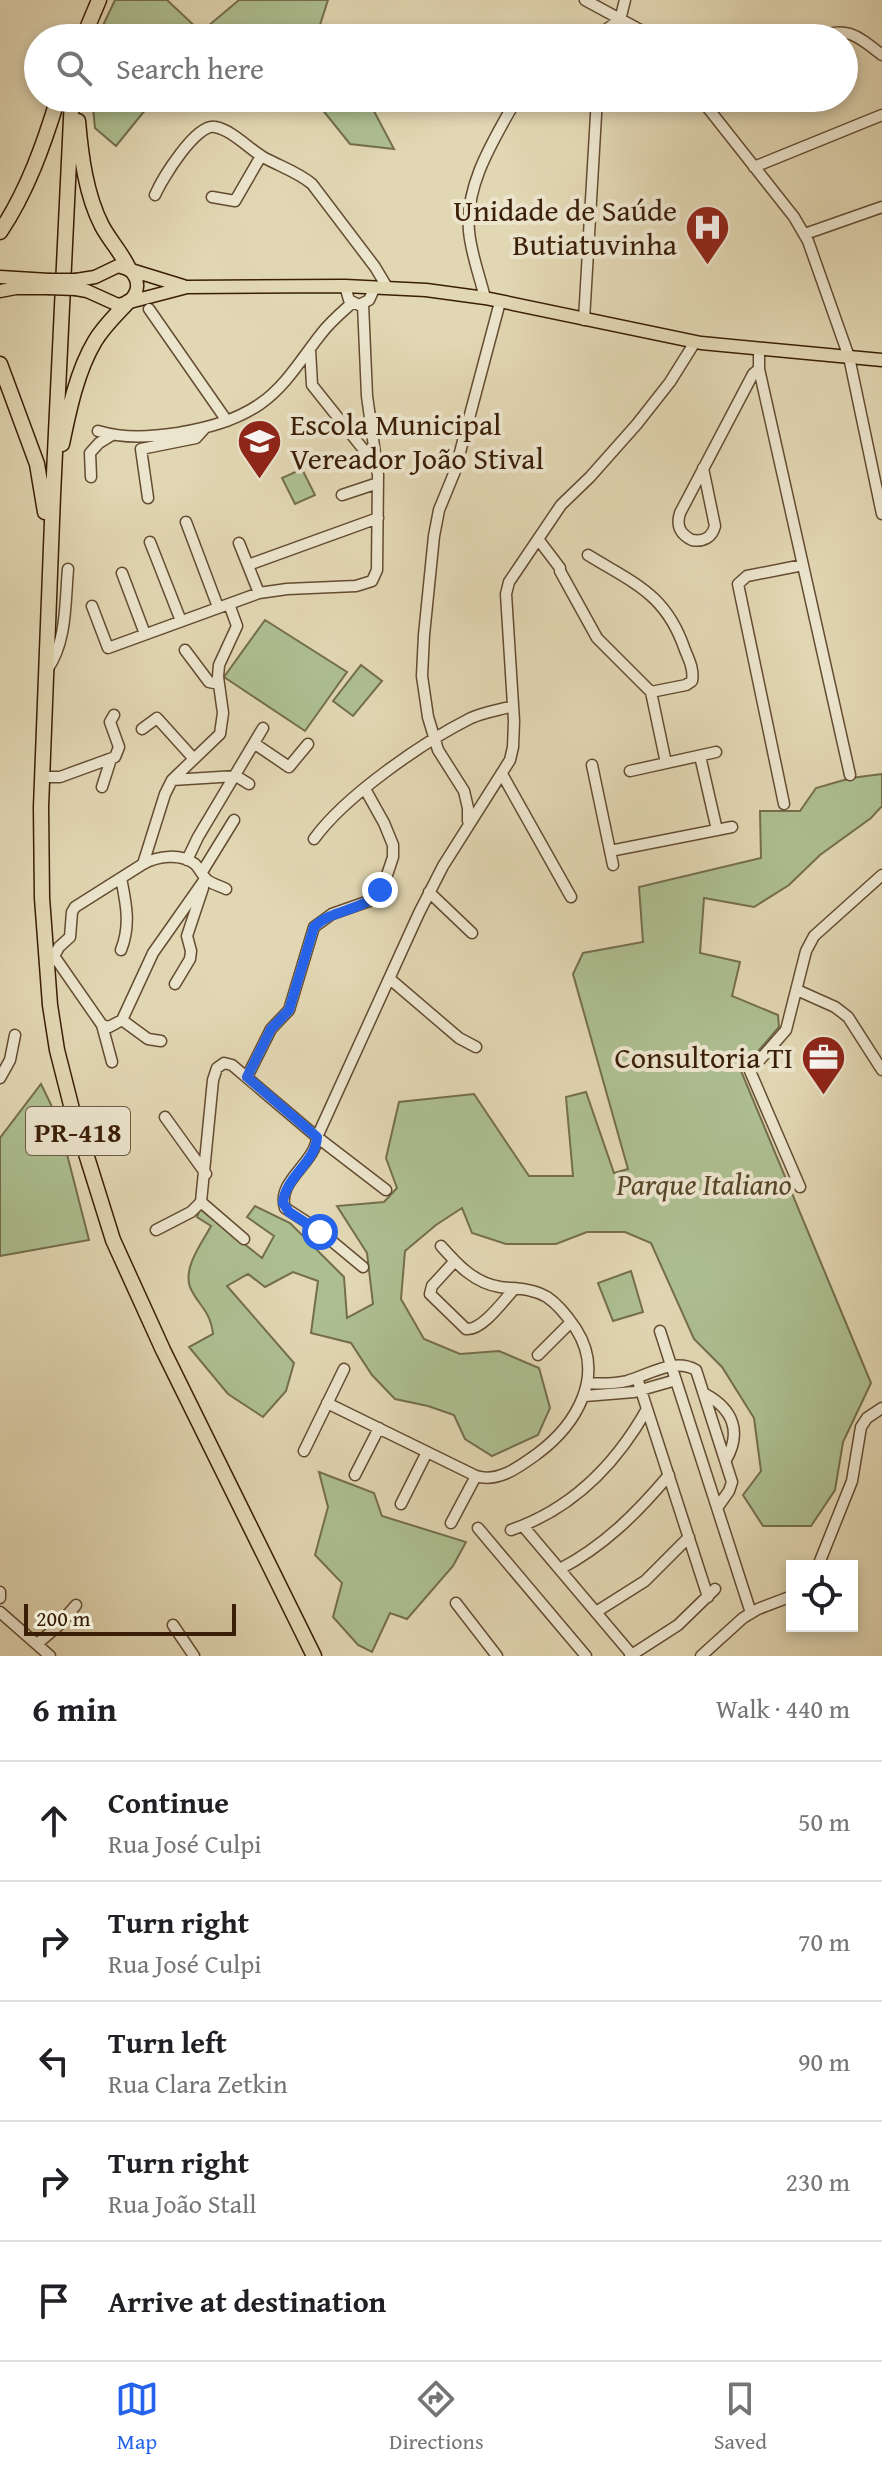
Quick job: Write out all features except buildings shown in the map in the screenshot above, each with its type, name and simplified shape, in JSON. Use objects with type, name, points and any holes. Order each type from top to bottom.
[{"type":"highway","points":[[88,24],[99,0]]},
{"type":"highway","points":[[0,232],[37,160],[53,112]]},
{"type":"highway","name":"PR-418","points":[[73,112],[50,559],[40,846],[57,1050],[84,1153],[113,1240],[163,1350],[314,1656]]},
{"type":"highway","points":[[76,112],[82,158],[93,202],[103,229],[129,269]]},
{"type":"highway","points":[[53,495],[67,421],[85,363],[96,340],[128,302]]},
{"type":"highway","points":[[0,364],[37,464],[50,559]]},
{"type":"main road","points":[[103,299],[98,286],[102,274],[106,269],[118,266],[187,287]]},
{"type":"main road","points":[[128,302],[138,286],[129,269]]},
{"type":"main road","points":[[76,285],[102,274]]},
{"type":"main road","points":[[0,277],[21,283],[76,285],[118,305],[187,287],[345,286],[446,292],[695,342],[882,360]]},
{"type":"main road","points":[[0,291],[21,283]]},
{"type":"street","points":[[585,0],[628,24]]},
{"type":"street","points":[[614,24],[620,20],[625,0]]},
{"type":"street","points":[[858,38],[882,55]]},
{"type":"street","points":[[485,298],[471,244],[469,212],[479,174],[509,112]]},
{"type":"street","points":[[584,320],[596,112]]},
{"type":"street","points":[[711,112],[805,234],[849,357],[882,514]]},
{"type":"street","points":[[754,167],[882,115]]},
{"type":"street","points":[[98,431],[112,435],[153,437],[205,428],[251,409],[272,394],[290,375],[328,326],[372,297],[381,287],[375,267],[312,184],[261,156],[221,129],[206,127],[199,133],[165,174],[155,195]]},
{"type":"street","points":[[212,197],[235,201],[261,156]]},
{"type":"street","points":[[805,234],[882,207]]},
{"type":"street","points":[[345,286],[347,297],[358,304]]},
{"type":"street","points":[[468,823],[464,791],[434,740],[423,685],[426,614],[437,522],[455,471],[500,302]]},
{"type":"street","points":[[92,606],[108,648],[259,593],[356,586],[372,581],[377,570],[378,483],[358,304]]},
{"type":"street","points":[[149,309],[227,421]]},
{"type":"street","points":[[363,1267],[316,1228],[289,1212],[283,1203],[286,1189],[315,1147],[429,892],[468,823],[510,760],[513,706],[506,594],[509,582],[566,500],[603,463],[655,402],[695,342]]},
{"type":"street","points":[[759,348],[759,369],[850,775]]},
{"type":"street","points":[[310,349],[312,385],[377,466]]},
{"type":"street","points":[[703,468],[715,521],[714,532],[701,540],[692,540],[682,533],[678,523],[680,513],[703,468],[753,374],[759,369]]},
{"type":"street","points":[[148,498],[141,449],[196,438],[205,428]]},
{"type":"street","points":[[91,477],[90,453],[112,435]]},
{"type":"street","points":[[342,495],[378,483]]},
{"type":"street","points":[[248,565],[378,518]]},
{"type":"street","points":[[143,864],[172,780],[220,734],[223,713],[219,665],[237,626],[223,606],[186,522]]},
{"type":"street","points":[[537,541],[556,561],[597,638],[651,692],[666,763]]},
{"type":"street","points":[[150,542],[181,621]]},
{"type":"street","points":[[239,543],[259,593]]},
{"type":"street","points":[[588,555],[655,597],[682,639],[692,670],[692,681],[651,692]]},
{"type":"street","points":[[784,804],[737,587],[740,580],[747,576],[803,565]]},
{"type":"street","points":[[46,671],[59,649],[68,569]]},
{"type":"street","points":[[122,573],[145,634]]},
{"type":"street","points":[[185,650],[209,682],[219,684]]},
{"type":"street","points":[[314,839],[326,822],[365,789],[434,740],[472,718],[513,706]]},
{"type":"street","points":[[42,777],[60,777],[111,759],[118,752],[119,744],[110,722],[114,715]]},
{"type":"street","points":[[142,729],[157,718],[194,759]]},
{"type":"street","points":[[187,860],[263,728]]},
{"type":"street","points":[[255,744],[289,767],[308,744]]},
{"type":"street","points":[[630,771],[716,752]]},
{"type":"street","points":[[700,756],[717,830]]},
{"type":"street","points":[[102,787],[111,759]]},
{"type":"street","points":[[592,765],[613,865]]},
{"type":"street","points":[[502,774],[571,897]]},
{"type":"street","points":[[172,780],[236,776],[249,784]]},
{"type":"street","points":[[247,1077],[271,1029],[289,1010],[314,927],[332,914],[369,901],[385,881],[393,857],[393,845],[365,789]]},
{"type":"street","points":[[102,1025],[109,1027],[122,1020],[153,953],[204,875],[234,820]]},
{"type":"street","points":[[610,851],[732,827]]},
{"type":"street","points":[[112,1062],[102,1025],[50,956],[70,937],[75,907],[152,859],[169,857],[187,860],[226,889]]},
{"type":"street","points":[[175,984],[190,959],[187,936],[204,875]]},
{"type":"street","points":[[800,1187],[750,1071],[783,1035],[806,951],[814,936],[882,875]]},
{"type":"street","points":[[121,878],[128,921],[121,950]]},
{"type":"street","points":[[429,892],[472,933]]},
{"type":"street","points":[[390,979],[459,1038],[476,1047]]},
{"type":"street","points":[[797,990],[835,1007],[848,1017],[882,1070]]},
{"type":"street","points":[[122,1020],[143,1035],[156,1042],[161,1041]]},
{"type":"street","points":[[0,1078],[10,1060],[15,1035]]},
{"type":"street","points":[[156,1230],[191,1212],[201,1202],[214,1073],[221,1064],[228,1063],[247,1077],[317,1137],[386,1190]]},
{"type":"street","points":[[165,1117],[206,1174]]},
{"type":"street","points":[[201,1202],[244,1239]]},
{"type":"street","points":[[327,1403],[476,1476],[489,1479],[501,1476],[539,1452],[570,1422],[585,1396],[588,1383],[584,1347],[571,1322],[549,1299],[532,1291],[484,1282],[454,1262],[441,1246]]},
{"type":"street","points":[[454,1262],[430,1290],[433,1298],[466,1329],[479,1327],[515,1288]]},
{"type":"street","points":[[538,1355],[571,1322]]},
{"type":"street","points":[[660,1331],[751,1613]]},
{"type":"street","points":[[588,1383],[612,1384],[671,1366],[686,1365],[696,1370],[726,1460],[731,1487],[717,1508]]},
{"type":"street","points":[[304,1451],[344,1369]]},
{"type":"street","points":[[523,1526],[631,1655],[678,1625],[712,1593],[689,1537],[637,1378]]},
{"type":"street","points":[[585,1396],[613,1395],[676,1380]]},
{"type":"street","points":[[705,1394],[726,1410],[733,1426],[734,1443],[726,1460]]},
{"type":"street","points":[[820,1560],[852,1481],[861,1427],[871,1414],[882,1408]]},
{"type":"street","points":[[511,1530],[557,1508],[598,1475],[622,1449],[647,1409]]},
{"type":"street","points":[[355,1475],[379,1428]]},
{"type":"street","points":[[401,1504],[427,1452]]},
{"type":"street","points":[[560,1569],[615,1532],[669,1475]]},
{"type":"street","points":[[451,1523],[476,1476]]},
{"type":"street","points":[[478,1528],[586,1656]]},
{"type":"street","points":[[596,1612],[645,1581],[689,1537]]},
{"type":"street","points":[[701,1656],[751,1613],[786,1598]]},
{"type":"street","points":[[456,1603],[497,1656]]},
{"type":"street","points":[[37,1644],[76,1605]]},
{"type":"street","points":[[0,1612],[50,1656]]},
{"type":"street","points":[[173,1625],[194,1656]]},
{"type":"green space","points":[[115,0],[167,0],[192,24],[104,24]]},
{"type":"green space","points":[[239,0],[328,0],[320,24],[210,24]]},
{"type":"green space","points":[[93,112],[144,112],[116,146],[95,128]]},
{"type":"green space","points":[[324,112],[374,112],[394,149],[350,144]]},
{"type":"green space","points":[[302,469],[315,495],[295,504],[282,478]]},
{"type":"green space","points":[[265,620],[347,672],[305,731],[224,677]]},
{"type":"green space","points":[[361,665],[382,681],[353,716],[333,701]]},
{"type":"green space","name":"Parque Italiano","points":[[882,774],[882,806],[871,818],[820,855],[789,885],[754,907],[704,898],[700,953],[740,962],[732,996],[778,1015],[779,1027],[741,1071],[871,1383],[843,1442],[835,1490],[811,1526],[763,1526],[743,1495],[761,1471],[754,1418],[722,1367],[694,1339],[651,1243],[625,1232],[587,1232],[556,1244],[506,1244],[472,1233],[462,1208],[405,1251],[401,1299],[424,1339],[460,1354],[499,1351],[539,1368],[550,1408],[538,1435],[492,1456],[465,1439],[454,1415],[395,1399],[372,1375],[351,1343],[311,1333],[318,1281],[293,1272],[265,1287],[248,1274],[227,1286],[294,1363],[286,1391],[263,1417],[228,1394],[189,1347],[213,1334],[207,1313],[193,1293],[189,1279],[194,1255],[211,1226],[197,1217],[200,1209],[262,1258],[274,1236],[247,1217],[255,1206],[290,1223],[344,1277],[347,1318],[373,1304],[367,1253],[337,1206],[384,1202],[397,1188],[386,1158],[399,1102],[474,1094],[529,1176],[573,1176],[566,1097],[586,1092],[614,1173],[628,1169],[573,974],[583,953],[643,942],[639,887],[761,858],[760,811],[800,811],[816,788],[851,778]]},
{"type":"green space","points":[[41,1084],[58,1119],[89,1240],[0,1256],[0,1138]]},
{"type":"green space","points":[[631,1271],[643,1312],[613,1321],[598,1283]]},
{"type":"green space","points":[[319,1472],[374,1493],[382,1516],[466,1542],[453,1566],[407,1619],[390,1613],[372,1652],[358,1645],[333,1617],[342,1583],[315,1555],[328,1507]]},
{"type":"place","name":"Unidade de Saúde Butiatuvinha","points":[[708,266]]},
{"type":"place","name":"Escola Municipal Vereador João Stival","points":[[259,480]]},
{"type":"place","name":"Consultoria TI","points":[[824,1096]]},
{"type":"route","points":[[320,1232],[289,1212],[283,1203],[286,1189],[317,1144],[317,1137],[247,1077],[271,1029],[289,1010],[314,927],[332,914],[363,905],[380,890]]}]
